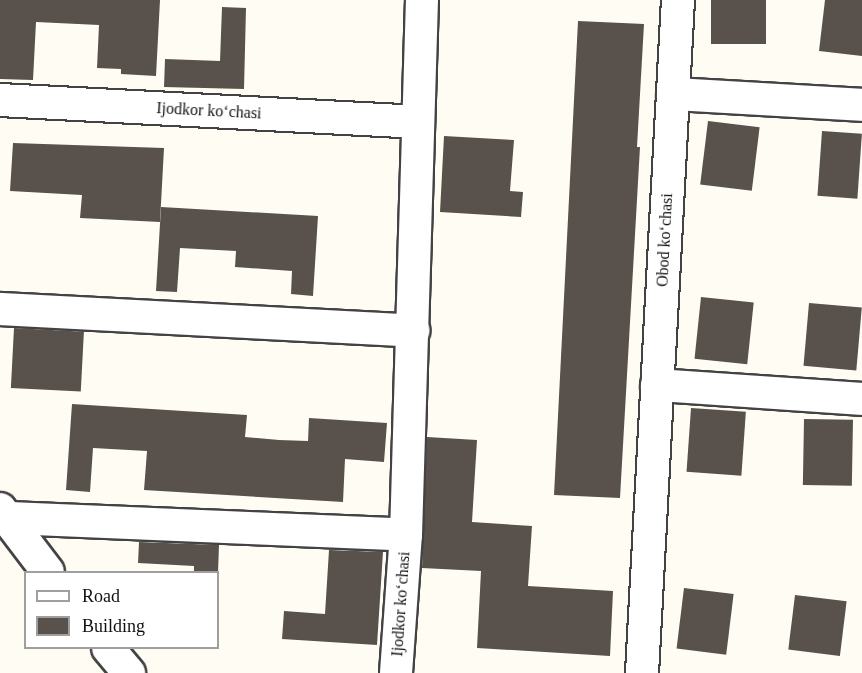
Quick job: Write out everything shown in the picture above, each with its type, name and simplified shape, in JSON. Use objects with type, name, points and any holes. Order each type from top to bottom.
[{"type":"street","name":"Ijodkor koʻchasi","points":[[396,673],[406,535],[422,0]]},
{"type":"street","name":"Obod koʻchasi","points":[[642,673],[678,0]]},
{"type":"street","points":[[673,94],[862,105]]},
{"type":"street","name":"Ijodkor koʻchasi","points":[[0,100],[417,122]]},
{"type":"street","points":[[0,309],[413,331]]},
{"type":"street","points":[[657,385],[862,399]]},
{"type":"street","name":"Ijodkor koʻchasi","points":[[4,513],[406,535]]},
{"type":"street","name":"Ijodkor koʻchasi","points":[[4,513],[47,571]]},
{"type":"street","points":[[109,649],[129,673]]},
{"type":"building","points":[[0,0],[160,0],[156,76],[121,74],[121,69],[97,68],[99,25],[36,22],[33,80],[0,79]]},
{"type":"building","points":[[711,0],[766,0],[766,44],[711,44]]},
{"type":"building","points":[[825,0],[862,0],[862,56],[819,51]]},
{"type":"building","points":[[222,7],[246,8],[244,89],[164,87],[165,59],[220,61]]},
{"type":"building","points":[[578,21],[644,24],[637,147],[640,147],[620,498],[554,495]]},
{"type":"building","points":[[708,121],[760,127],[752,191],[700,185]]},
{"type":"building","points":[[822,131],[862,134],[857,199],[817,196]]},
{"type":"building","points":[[444,136],[514,140],[510,191],[523,192],[521,217],[440,212]]},
{"type":"building","points":[[13,143],[164,148],[160,222],[80,218],[82,195],[10,191]]},
{"type":"building","points":[[161,207],[318,216],[313,296],[291,294],[292,271],[235,267],[236,251],[180,248],[177,292],[156,291]]},
{"type":"building","points":[[701,297],[754,303],[747,364],[695,359]]},
{"type":"building","points":[[809,303],[862,308],[856,370],[804,366]]},
{"type":"building","points":[[14,328],[84,332],[81,392],[11,388]]},
{"type":"building","points":[[72,404],[247,415],[245,437],[279,440],[308,441],[309,418],[387,423],[384,462],[345,459],[343,502],[144,490],[147,451],[93,448],[90,492],[66,490]]},
{"type":"building","points":[[691,408],[746,412],[741,476],[687,472]]},
{"type":"building","points":[[804,419],[853,420],[852,486],[803,485]]},
{"type":"building","points":[[427,437],[477,440],[472,522],[532,526],[528,586],[613,591],[610,656],[477,648],[481,571],[422,568]]},
{"type":"building","points":[[139,542],[219,545],[218,571],[194,571],[194,566],[138,563]]},
{"type":"building","points":[[329,550],[383,552],[377,645],[282,639],[284,611],[325,614]]},
{"type":"building","points":[[684,588],[734,594],[726,655],[677,649]]},
{"type":"building","points":[[795,595],[847,601],[840,656],[788,650]]}]
